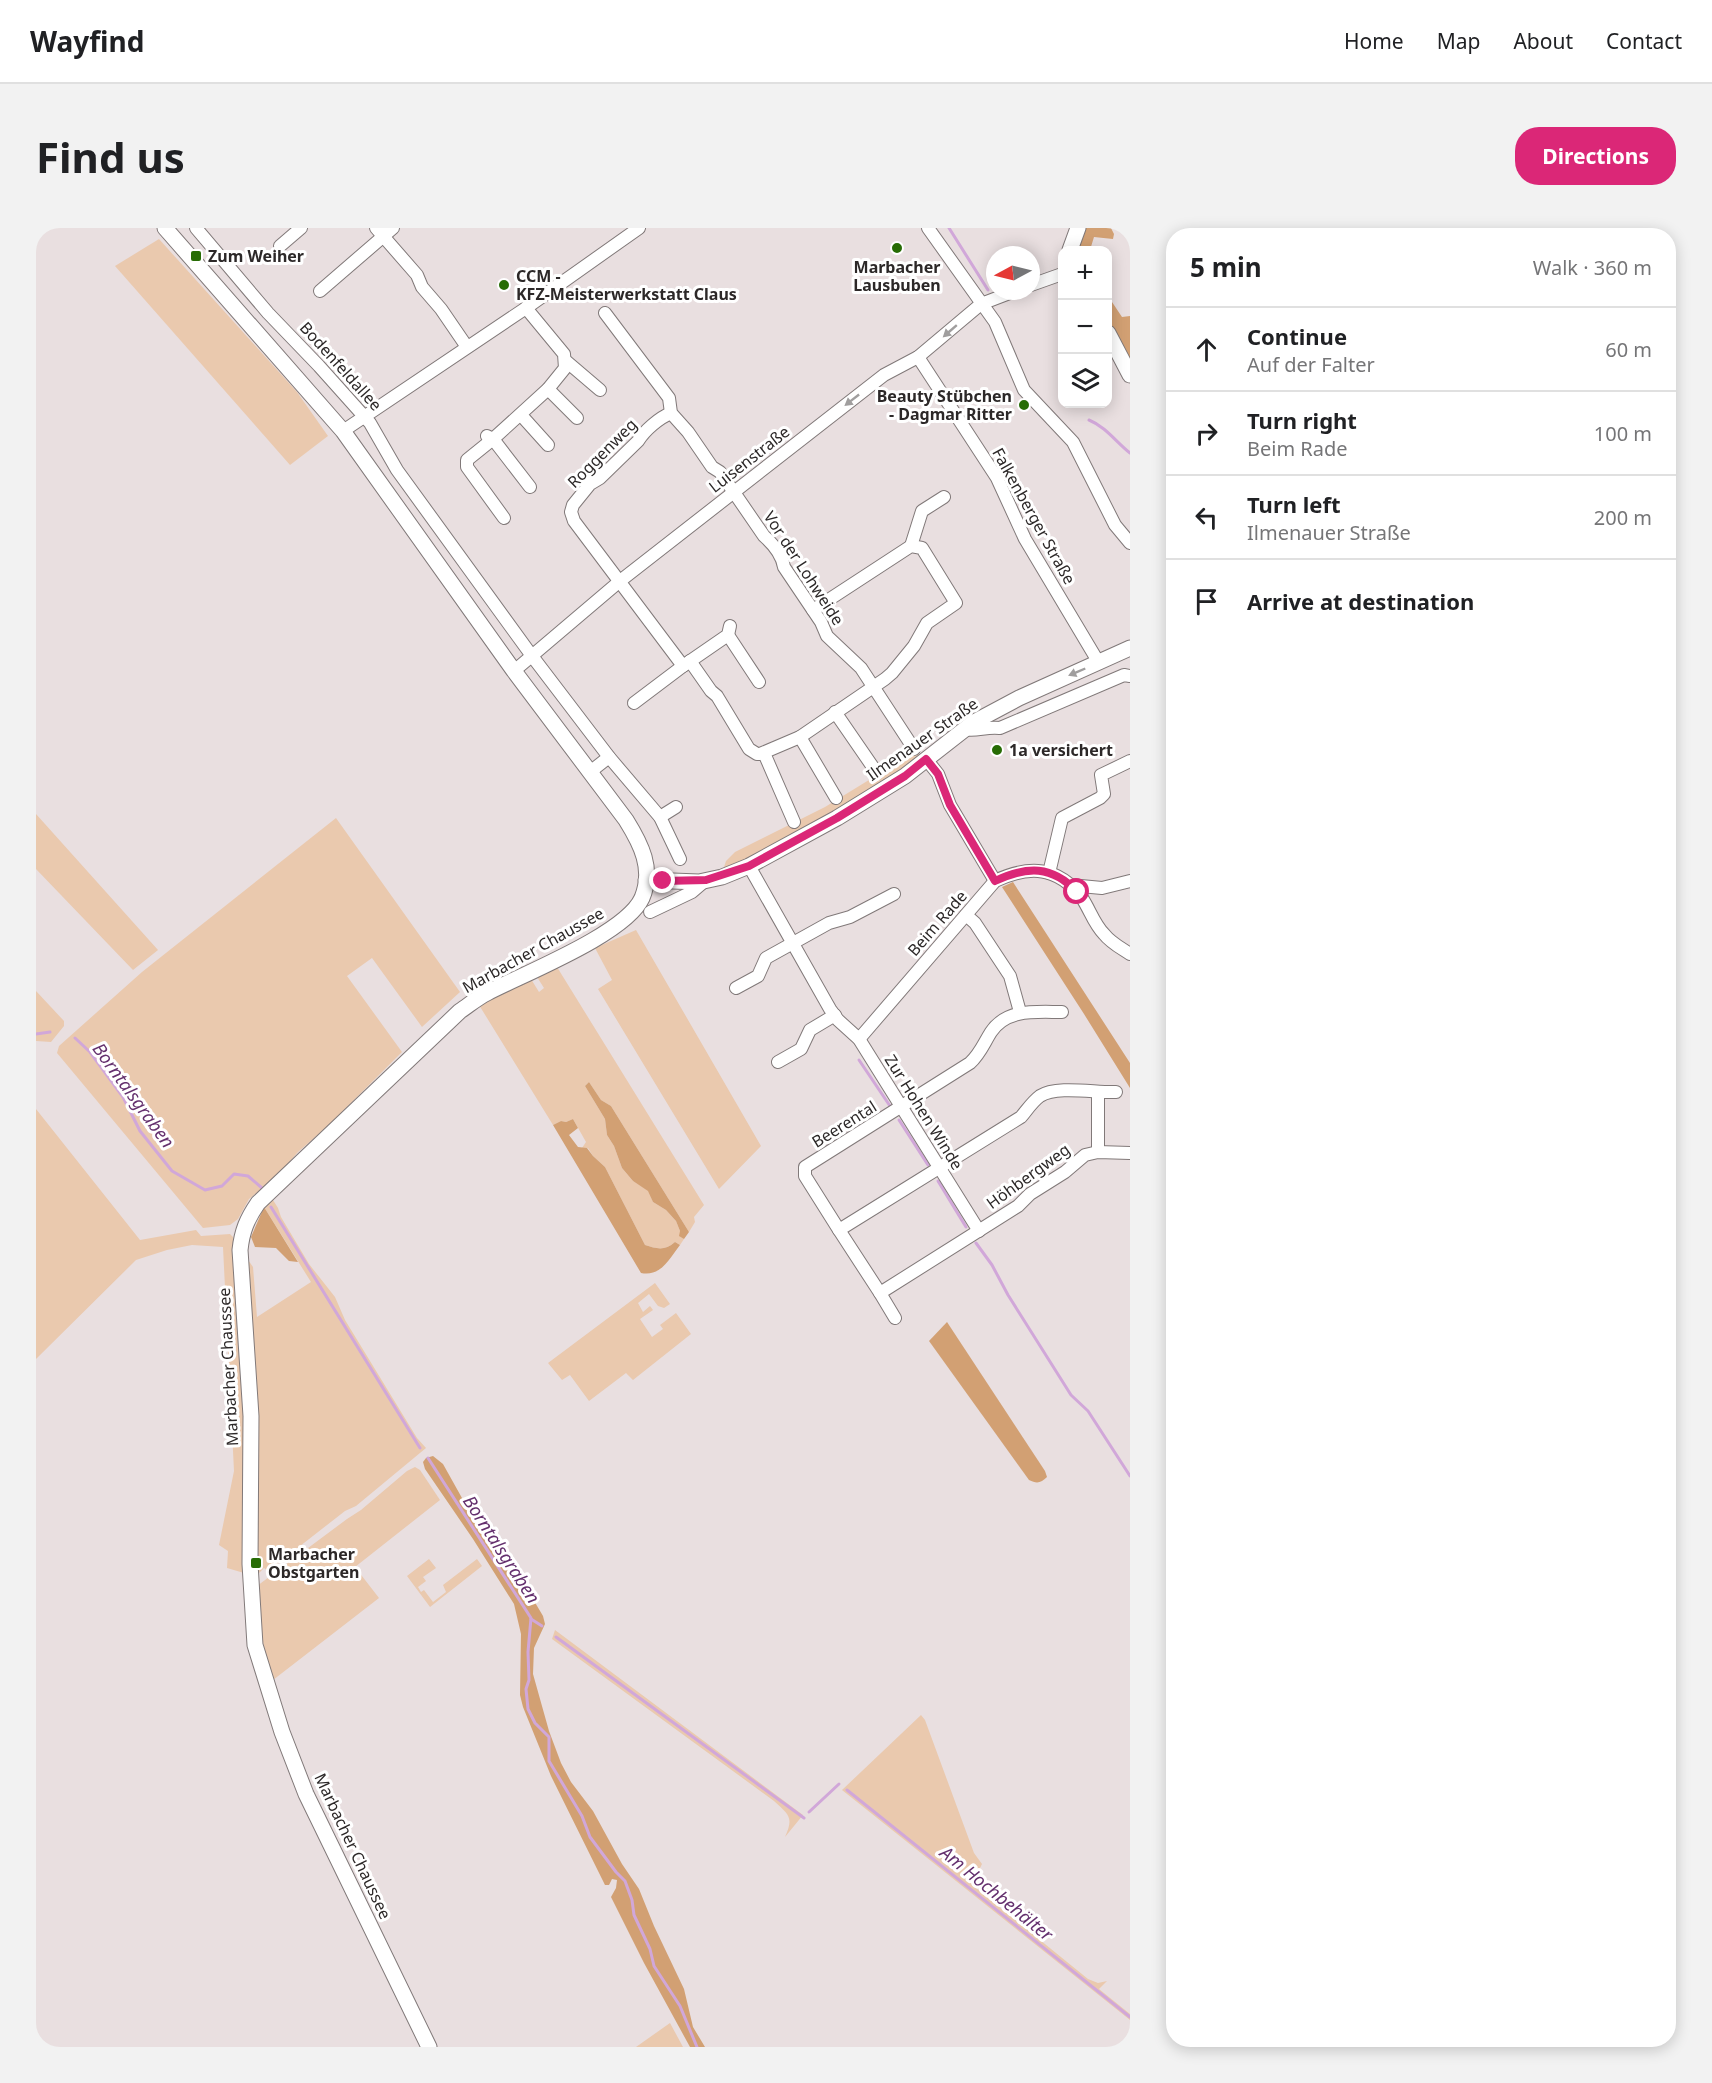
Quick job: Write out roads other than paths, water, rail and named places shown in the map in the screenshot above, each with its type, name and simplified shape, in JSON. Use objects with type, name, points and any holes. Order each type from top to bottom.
[{"type":"street","points":[[166,228],[343,431],[514,670],[626,820],[640,843],[646,867],[646,880]]},
{"type":"street","name":"Bodenfeldallee","points":[[196,228],[268,313],[365,417],[398,470],[444,536],[532,656],[609,757],[660,817],[680,859]]},
{"type":"street","points":[[280,246],[301,228]]},
{"type":"street","points":[[343,431],[526,309],[639,228]]},
{"type":"street","points":[[928,228],[995,322],[1024,390],[1073,442],[1111,518],[1130,543]]},
{"type":"street","points":[[1071,246],[1078,228]]},
{"type":"street","points":[[320,291],[384,231],[467,347]]},
{"type":"street","points":[[1040,282],[1058,275]]},
{"type":"street","name":"Luisenstraße","points":[[514,670],[620,582],[884,375],[918,357],[981,304],[991,300]]},
{"type":"street","points":[[504,518],[466,464],[490,438],[548,389],[563,373],[566,361],[564,354],[526,309]]},
{"type":"street","points":[[252,327],[268,313]]},
{"type":"street","name":"Vor der Lohweide","points":[[605,313],[669,398],[671,413],[688,432],[712,467],[720,472],[735,491],[764,536],[770,541],[827,636],[861,668],[914,749]]},
{"type":"street","points":[[1112,342],[1130,375]]},
{"type":"street","name":"Falkenberger Straße","points":[[918,357],[997,478],[1025,539],[1100,663]]},
{"type":"street","points":[[566,361],[600,390]]},
{"type":"street","points":[[548,389],[577,418]]},
{"type":"street","name":"Roggenweg","points":[[620,582],[574,521],[571,510],[590,484],[600,478],[642,435],[664,416],[671,413]]},
{"type":"street","points":[[520,415],[548,445]]},
{"type":"street","points":[[490,438],[530,487]]},
{"type":"street","points":[[813,610],[911,546],[922,511],[944,497]]},
{"type":"street","points":[[426,549],[444,536]]},
{"type":"street","points":[[620,582],[717,696],[749,749],[757,754],[800,736],[892,673],[914,646],[927,623],[956,603],[922,548],[911,546]]},
{"type":"street","points":[[634,704],[729,630],[759,682]]},
{"type":"street","name":"Ilmenauer Straße","points":[[646,880],[679,882],[706,880],[749,866],[837,818],[905,776],[964,729],[1019,698],[1130,648]]},
{"type":"street","points":[[964,729],[1000,728],[1124,675],[1130,676]]},
{"type":"street","points":[[835,712],[877,774]]},
{"type":"street","points":[[800,736],[836,798]]},
{"type":"street","points":[[764,753],[794,822]]},
{"type":"street","points":[[590,772],[609,757]]},
{"type":"street","points":[[926,759],[938,774],[950,805],[995,881],[1012,874],[1038,870],[1059,877],[1081,897],[1102,933],[1115,945],[1130,954]]},
{"type":"street","points":[[1048,873],[1062,818],[1100,798],[1104,794],[1101,775],[1130,761]]},
{"type":"street","points":[[660,817],[676,807]]},
{"type":"street","name":"Zur Hohen Winde","points":[[749,866],[835,1015],[859,1039],[979,1231]]},
{"type":"street","name":"Marbacher Chaussee","points":[[429,2047],[306,1794],[282,1732],[255,1645],[250,1564],[251,1416],[240,1250],[242,1232],[258,1203],[460,1011],[484,995],[597,939],[615,927],[631,913],[641,899],[646,880]]},
{"type":"street","name":"Ilmenauer Straße","points":[[650,912],[692,892],[706,880]]},
{"type":"street","name":"Beim Rade","points":[[859,1039],[995,881]]},
{"type":"street","points":[[1070,885],[1102,888],[1130,881]]},
{"type":"street","points":[[736,988],[758,976],[766,958],[792,942],[894,894]]},
{"type":"street","points":[[966,915],[975,923],[1010,976],[1020,1012]]},
{"type":"street","points":[[902,1107],[970,1063],[983,1048],[992,1030],[1003,1021],[1020,1012],[1062,1012]]},
{"type":"street","points":[[778,1062],[801,1049],[810,1030],[835,1015]]},
{"type":"street","points":[[839,1230],[1021,1117],[1044,1094],[1061,1090],[1116,1092]]},
{"type":"street","points":[[1098,1092],[1098,1152]]},
{"type":"street","name":"Beerental","points":[[895,1318],[805,1176],[805,1167],[902,1107]]},
{"type":"street","name":"Höhbergweg","points":[[979,1231],[1018,1206],[1030,1194],[1065,1172],[1082,1157],[1098,1152],[1130,1153]]},
{"type":"street","points":[[880,1293],[979,1231]]},
{"type":"waterway","points":[[949,228],[986,287]]},
{"type":"waterway","points":[[1089,420],[1106,431],[1130,453]]},
{"type":"waterway","name":"Borntalsgraben","points":[[36,1034],[50,1032]]},
{"type":"waterway","name":"Borntalsgraben","points":[[75,1038],[90,1052],[123,1097],[140,1131],[172,1171],[205,1190],[222,1186],[234,1174],[248,1176],[262,1188]]},
{"type":"waterway","points":[[859,1060],[890,1106]]},
{"type":"waterway","points":[[899,1120],[928,1165]]},
{"type":"waterway","points":[[938,1181],[966,1227]]},
{"type":"waterway","name":"Borntalsgraben","points":[[271,1207],[420,1448]]},
{"type":"waterway","points":[[976,1243],[992,1265],[1008,1295],[1071,1395],[1088,1411],[1130,1476]]},
{"type":"waterway","name":"Borntalsgraben","points":[[428,1458],[531,1618],[528,1652],[529,1680],[526,1689],[528,1709],[535,1723],[549,1737],[549,1761],[582,1816],[590,1837],[625,1881],[632,1900],[634,1915],[650,1949],[654,1966],[680,2006],[697,2047]]},
{"type":"waterway","name":"Am Hochbehälter","points":[[531,1619],[542,1626]]},
{"type":"waterway","name":"Am Hochbehälter","points":[[556,1637],[804,1818]]},
{"type":"waterway","name":"Am Hochbehälter","points":[[809,1812],[839,1784]]},
{"type":"waterway","name":"Am Hochbehälter","points":[[847,1790],[1130,2017]]},
{"type":"place","name":"Marbacher Lausbuben","points":[[897,248]]},
{"type":"place","name":"Zum Weiher","points":[[196,256]]},
{"type":"place","name":"CCM - KFZ-Meisterwerkstatt Claus","points":[[504,285]]},
{"type":"place","name":"Beauty Stübchen - Dagmar Ritter","points":[[1024,405]]},
{"type":"place","name":"1a versichert","points":[[997,750]]},
{"type":"place","name":"Marbacher Obstgarten","points":[[256,1563]]}]
